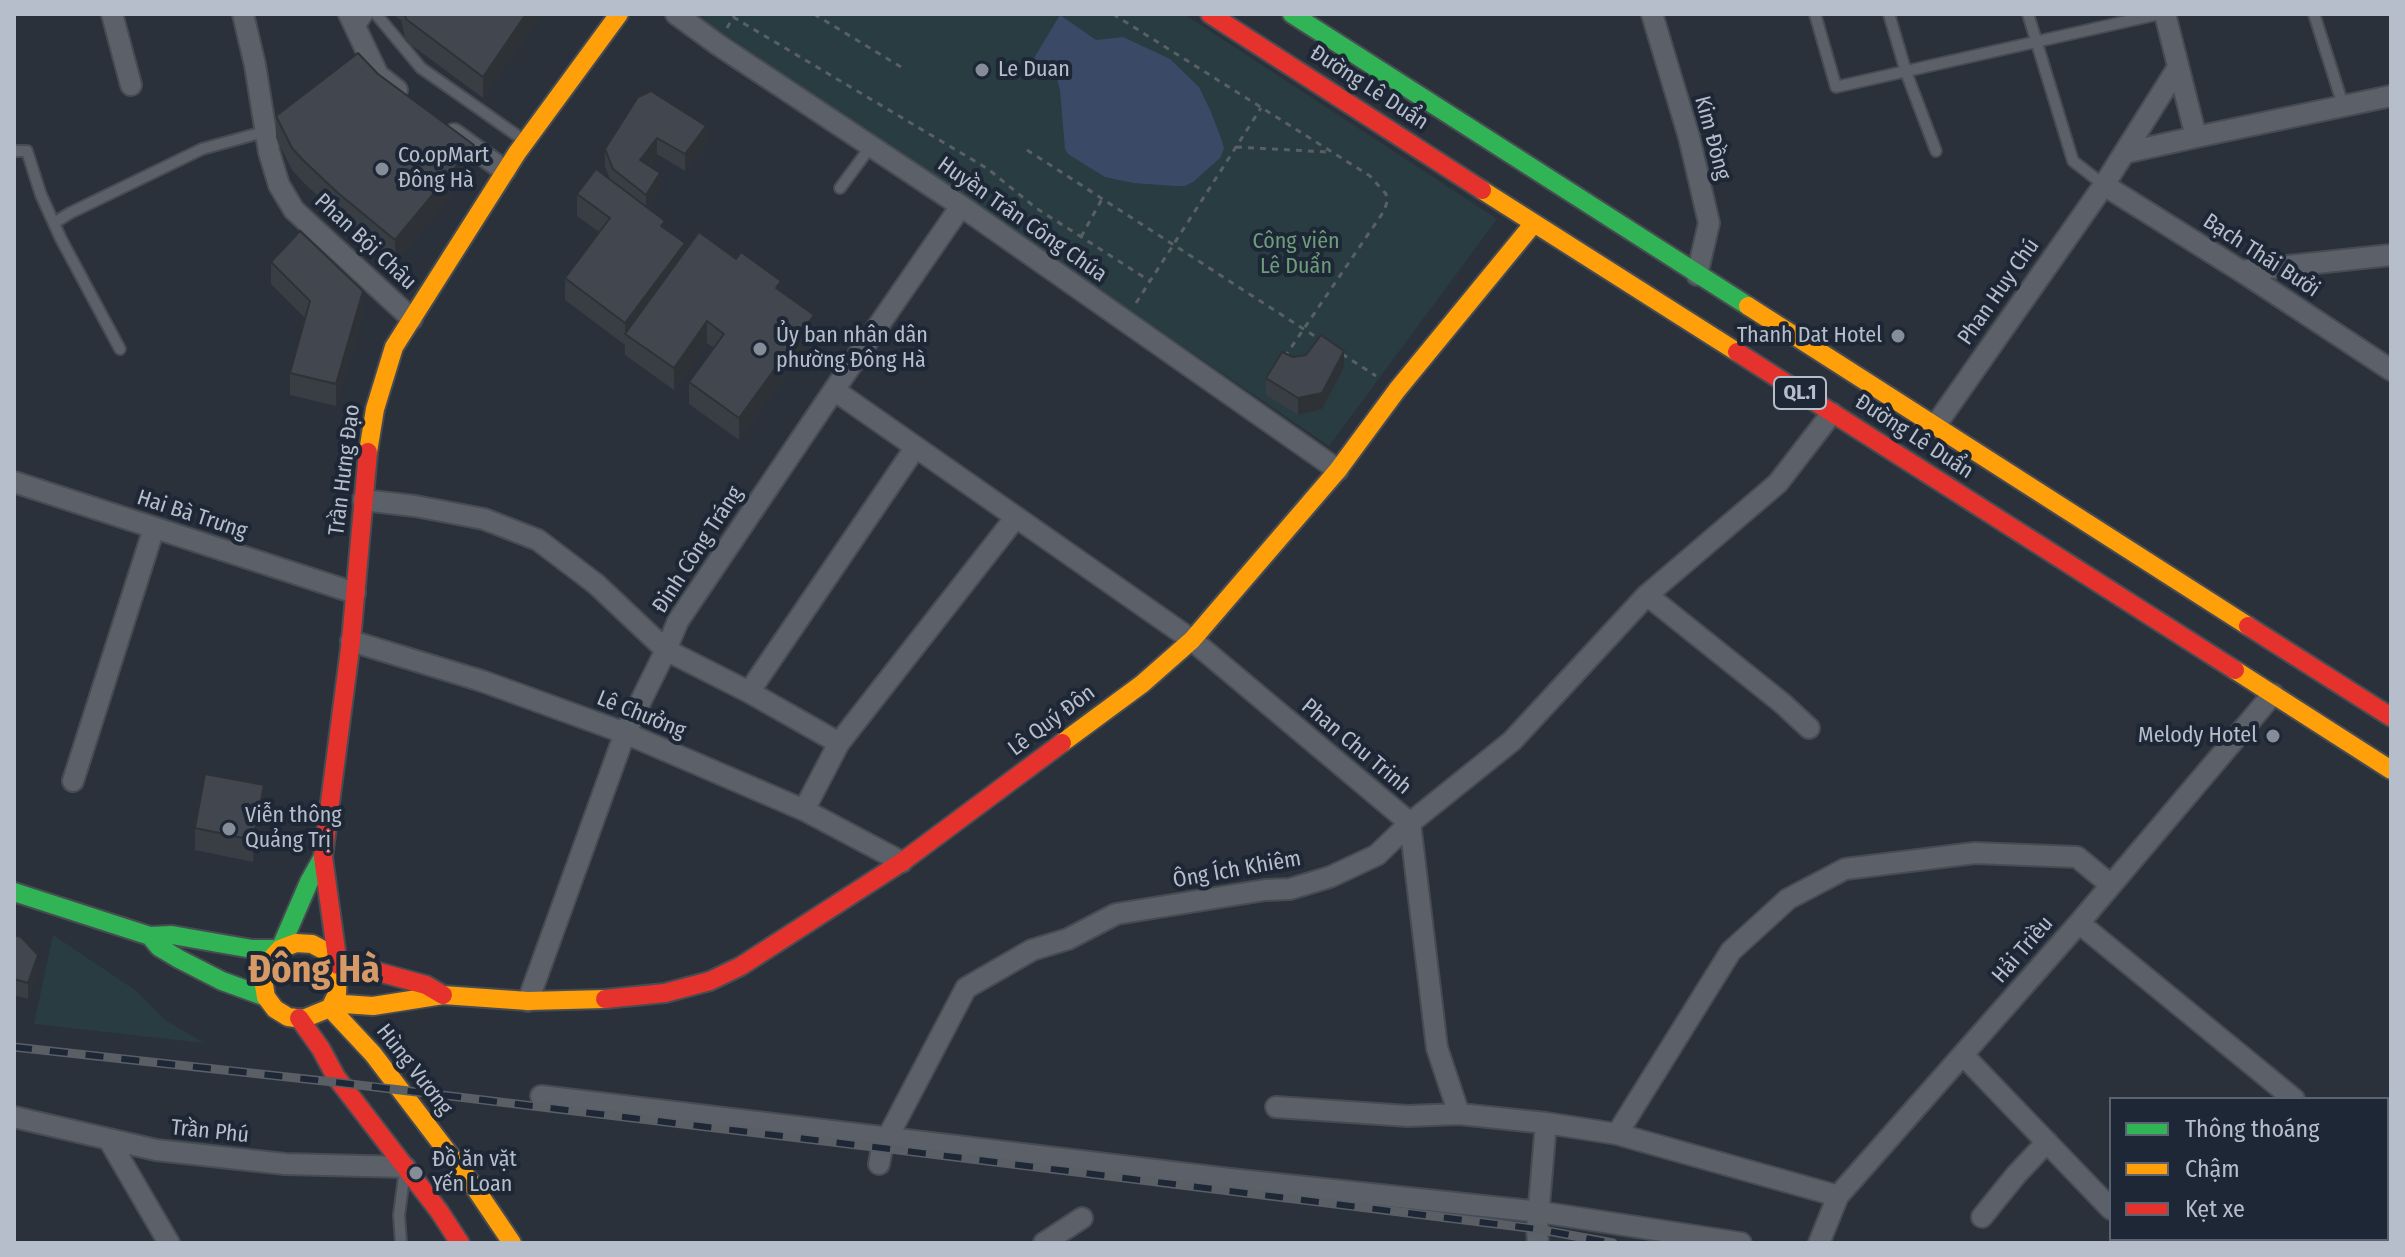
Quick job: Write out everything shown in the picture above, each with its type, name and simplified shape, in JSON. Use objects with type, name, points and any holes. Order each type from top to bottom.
[{"type":"main road","name":"Trần Hưng Đạo","points":[[338,965],[323,857],[351,641],[363,500],[375,409],[394,347],[505,171],[619,14]]},
{"type":"main road","name":"Đường Lê Duẩn","points":[[1210,14],[1546,204],[1697,275],[2391,717]]},
{"type":"main road","name":"Đường Lê Duẩn","points":[[1292,14],[1832,413],[2391,770]]},
{"type":"main road","name":"Lê Quý Đôn","points":[[330,1008],[344,1004],[373,1006],[443,995],[528,1001],[592,1000],[665,993],[710,981],[741,966],[902,862],[1119,701],[1192,640],[1338,470],[1397,390],[1546,204]]},
{"type":"main road","name":"Trần Hưng Đạo","points":[[280,949],[323,857]]},
{"type":"main road","points":[[14,892],[150,936],[172,935],[252,949],[312,944],[327,952],[338,965],[337,994],[330,1008],[317,1015],[299,1018],[288,1017],[275,1009],[266,997],[263,979],[268,962],[280,949]]},
{"type":"main road","points":[[150,936],[159,947],[179,959],[232,986],[266,997]]},
{"type":"main road","name":"Lê Quý Đôn","points":[[338,965],[360,967],[426,985],[443,995]]},
{"type":"main road","name":"Hùng Vương","points":[[330,1008],[373,1054],[475,1188],[512,1243]]},
{"type":"main road","points":[[299,1018],[336,1077],[460,1243]]},
{"type":"street","points":[[112,14],[131,85]]},
{"type":"street","name":"Phan Bội Châu","points":[[243,14],[269,152],[279,185],[294,210],[412,319]]},
{"type":"street","name":"Huyền Trân Công Chúa","points":[[676,14],[961,206],[1338,470]]},
{"type":"street","name":"Kim Đồng","points":[[1652,14],[1689,137],[1709,223],[1697,275]]},
{"type":"street","points":[[2162,14],[2196,137]]},
{"type":"street","points":[[358,20],[378,75],[412,103]]},
{"type":"street","name":"Phan Huy Chú","points":[[1935,426],[2104,185],[2177,69]]},
{"type":"street","points":[[2124,153],[2391,96]]},
{"type":"street","points":[[436,120],[505,171]]},
{"type":"street","name":"Bạch Thái Bưởi","points":[[2104,185],[2391,370]]},
{"type":"street","name":"Đinh Công Tráng","points":[[528,1001],[625,733],[678,621],[961,206]]},
{"type":"street","points":[[2241,271],[2391,255]]},
{"type":"street","name":"Phan Chu Trinh","points":[[834,390],[1192,640],[1410,823],[1437,1048],[1459,1114]]},
{"type":"street","name":"Ông Ích Khiêm","points":[[879,1164],[882,1148],[966,988],[1032,950],[1068,939],[1116,914],[1265,890],[1290,889],[1330,877],[1377,855],[1410,823],[1512,741],[1647,595],[1778,483],[1832,413]]},
{"type":"street","points":[[749,692],[915,448]]},
{"type":"street","name":"Hai Bà Trưng","points":[[14,482],[355,593]]},
{"type":"street","points":[[363,500],[484,519],[538,540],[596,584],[666,650],[839,743]]},
{"type":"street","points":[[804,810],[839,743],[1016,517]]},
{"type":"street","points":[[73,781],[154,528]]},
{"type":"street","points":[[1647,595],[1809,728]]},
{"type":"street","name":"Lê Chưởng","points":[[351,641],[482,681],[625,733],[804,810],[902,862]]},
{"type":"street","name":"Hải Triều","points":[[1819,1243],[1838,1196],[2079,923],[2273,694]]},
{"type":"street","points":[[1617,1134],[1731,951],[1788,899],[1845,869],[1975,853],[2077,857],[2111,885]]},
{"type":"street","points":[[2079,923],[2292,1097]]},
{"type":"street","points":[[1963,1055],[2109,1207]]},
{"type":"street","points":[[541,1096],[1230,1179],[1540,1212],[1741,1243]]},
{"type":"street","points":[[1276,1107],[1408,1116],[1459,1114],[1617,1134],[1838,1196]]},
{"type":"street","name":"Trần Phú","points":[[14,1117],[156,1150],[285,1164],[405,1167]]},
{"type":"street","points":[[1538,1243],[1546,1123]]},
{"type":"street","points":[[109,1140],[169,1243]]},
{"type":"street","points":[[1982,1217],[2047,1142]]},
{"type":"street","points":[[1044,1243],[1082,1218]]},
{"type":"lane","points":[[376,14],[421,68],[526,141]]},
{"type":"lane","points":[[1815,14],[1836,87],[2162,14]]},
{"type":"lane","points":[[1889,14],[1906,72],[1936,151]]},
{"type":"lane","points":[[2028,14],[2073,161],[2104,185]]},
{"type":"lane","points":[[2314,14],[2343,105]]},
{"type":"lane","points":[[54,223],[202,149],[267,131]]},
{"type":"lane","points":[[840,188],[871,146]]},
{"type":"lane","points":[[14,151],[27,151],[54,223],[120,349]]},
{"type":"lane","points":[[401,1243],[399,1215],[405,1167]]},
{"type":"path","points":[[814,14],[901,67]]},
{"type":"path","points":[[1113,14],[1370,176],[1386,194],[1384,211],[1281,363]]},
{"type":"path","points":[[733,17],[988,169],[1036,208],[1150,281]]},
{"type":"path","points":[[1125,321],[1261,108]]},
{"type":"path","points":[[1236,147],[1331,153]]},
{"type":"path","points":[[1027,150],[1397,390]]},
{"type":"path","points":[[1081,237],[1102,199]]},
{"type":"green space","name":"Công viên Lê Duẩn","points":[[695,14],[1184,14],[1497,219],[1329,446]]},
{"type":"green space","points":[[53,935],[135,990],[165,1020],[204,1043],[34,1024]]},
{"type":"water","points":[[1060,15],[1096,40],[1123,37],[1170,59],[1199,87],[1222,141],[1224,149],[1220,158],[1193,182],[1175,186],[1105,177],[1068,154],[1057,79],[1034,58]]},
{"type":"building","points":[[405,14],[526,14],[483,77],[406,19]]},
{"type":"building","name":"Co.opMart Đông Hà","points":[[358,53],[378,74],[474,145],[395,240],[303,160],[292,148],[276,116]]},
{"type":"building","points":[[651,91],[706,126],[685,154],[657,138],[640,160],[660,173],[646,195],[613,169],[605,149],[638,97]]},
{"type":"building","points":[[596,169],[665,221],[661,226],[685,243],[625,323],[565,278],[610,218],[577,194]]},
{"type":"building","points":[[300,231],[363,291],[336,384],[290,373],[310,301],[271,262]]},
{"type":"building","name":"Ủy ban nhân dân phường Đông Hà","points":[[699,232],[736,259],[741,252],[781,281],[776,288],[814,315],[739,418],[689,382],[724,334],[707,321],[674,368],[625,334]]},
{"type":"building","points":[[1321,335],[1344,351],[1322,393],[1298,398],[1266,378],[1282,352],[1293,357],[1306,355]]},
{"type":"building","points":[[205,774],[264,785],[253,840],[195,828]]},
{"type":"building","points":[[14,935],[21,937],[38,955],[28,983],[14,979]]},
{"type":"railway","points":[[14,1047],[882,1148],[1537,1229],[1613,1243]]},
{"type":"traffic: fast","points":[[1292,14],[1748,306]]},
{"type":"traffic: fast","points":[[14,892],[150,936],[172,935],[252,949],[280,949],[323,857]]},
{"type":"traffic: fast","points":[[150,936],[159,947],[179,959],[222,981],[266,997]]},
{"type":"traffic: slow","points":[[368,452],[375,409],[394,347],[517,153],[619,14]]},
{"type":"traffic: slow","points":[[1482,190],[1737,352]]},
{"type":"traffic: slow","points":[[1062,743],[1142,684],[1192,640],[1338,470],[1397,390],[1534,223]]},
{"type":"traffic: slow","points":[[1748,306],[2248,626]]},
{"type":"traffic: slow","points":[[2235,670],[2391,770]]},
{"type":"traffic: slow","points":[[296,943],[312,944],[327,952],[338,965],[337,994],[330,1008],[303,1019],[288,1017],[275,1009],[266,997],[263,979],[268,962],[280,949],[296,943]]},
{"type":"traffic: slow","points":[[512,1243],[475,1188],[373,1054],[330,1008],[344,1004],[373,1006],[443,995],[528,1001],[605,999]]},
{"type":"traffic: jam","points":[[1210,14],[1482,190]]},
{"type":"traffic: jam","points":[[1737,352],[2235,670]]},
{"type":"traffic: jam","points":[[368,452],[351,641],[323,857],[338,965],[360,967],[426,985],[443,995]]},
{"type":"traffic: jam","points":[[2248,626],[2391,717]]},
{"type":"traffic: jam","points":[[605,999],[665,993],[710,981],[741,966],[902,862],[1062,743]]},
{"type":"traffic: jam","points":[[299,1018],[336,1077],[460,1243]]},
{"type":"place","name":"Le Duan","points":[[982,70]]},
{"type":"place","name":"Co.opMart Đông Hà","points":[[382,169]]},
{"type":"place","name":"Thanh Dat Hotel","points":[[1898,336]]},
{"type":"place","name":"Ủy ban nhân dân phường Đông Hà","points":[[760,349]]},
{"type":"place","name":"Melody Hotel","points":[[2273,736]]},
{"type":"place","name":"Viễn thông Quảng Trị","points":[[229,829]]},
{"type":"place","name":"Đồ ăn vặt Yến Loan","points":[[416,1173]]},
{"type":"district","name":"Đông Hà","points":[[314,971]]}]
